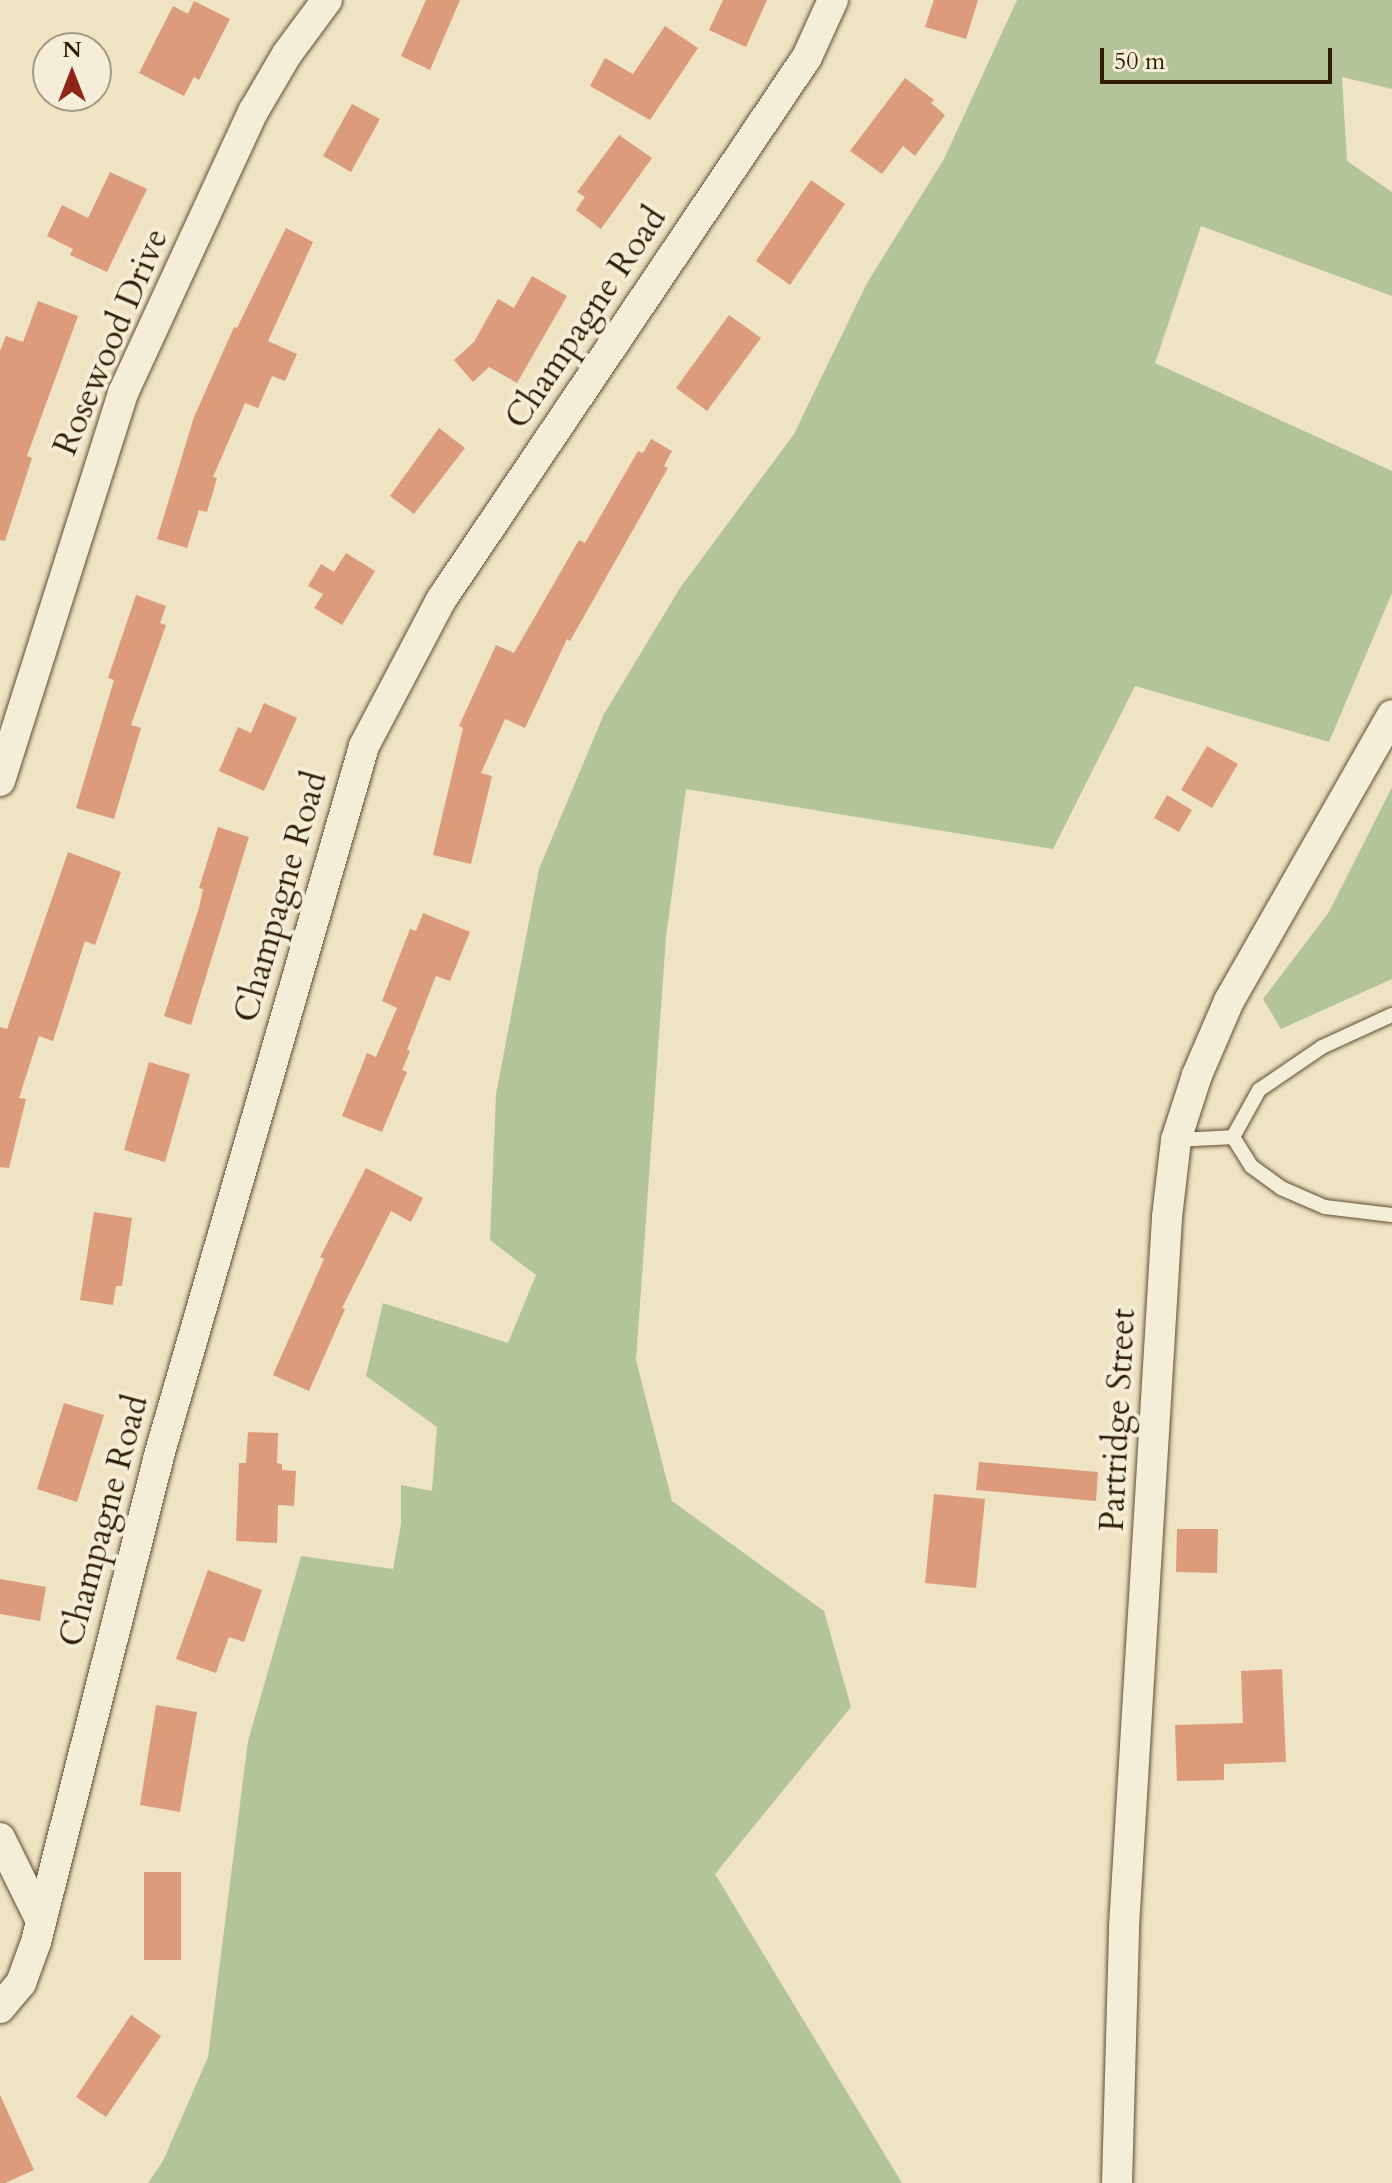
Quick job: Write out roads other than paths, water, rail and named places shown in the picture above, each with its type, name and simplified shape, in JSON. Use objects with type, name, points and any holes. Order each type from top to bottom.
[{"type":"street","name":"Rosewood Drive","points":[[0,781],[123,393],[253,112],[287,54],[327,0]]},
{"type":"street","name":"Champagne Road","points":[[0,2008],[21,1983],[41,1921],[158,1459],[364,746],[441,600],[807,57],[833,0]]},
{"type":"street","name":"Partridge Street","points":[[1117,2183],[1124,1927],[1167,1217],[1176,1140],[1197,1075],[1229,1001],[1392,715]]},
{"type":"street","points":[[0,1838],[41,1921]]},
{"type":"lane","points":[[1233,1137],[1259,1090],[1322,1047],[1392,1015]]},
{"type":"lane","points":[[1176,1140],[1233,1137]]},
{"type":"lane","points":[[1233,1137],[1251,1166],[1281,1188],[1325,1207],[1392,1215]]}]
